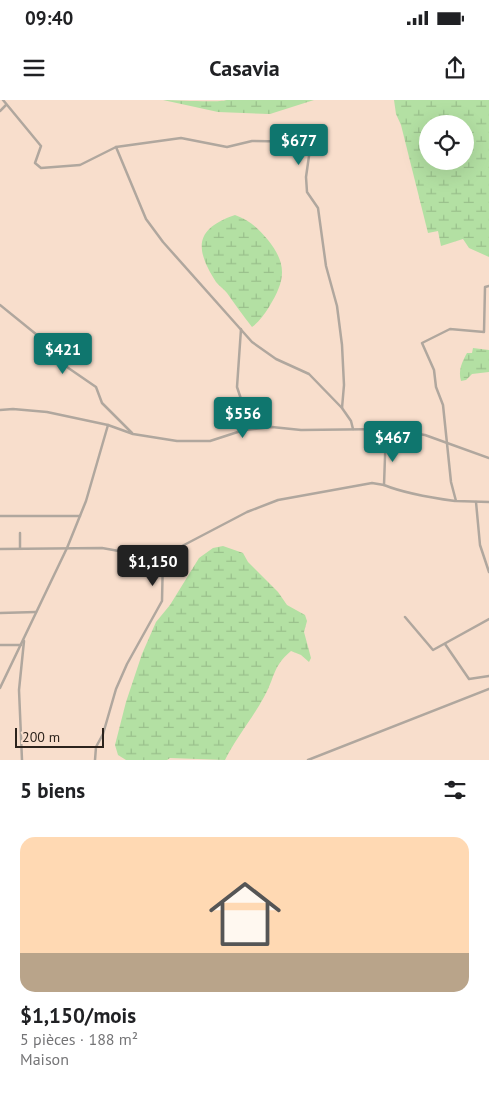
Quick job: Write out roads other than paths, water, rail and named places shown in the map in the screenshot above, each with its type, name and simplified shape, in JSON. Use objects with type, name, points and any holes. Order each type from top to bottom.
[{"type":"street","points":[[3,100],[41,146],[35,163],[41,168],[80,164],[116,148],[181,138],[227,147],[252,141],[311,142],[306,177],[307,192],[318,208],[326,266],[337,306],[342,345],[344,385],[342,408]]},
{"type":"street","points":[[0,111],[6,104]]},
{"type":"street","points":[[116,148],[146,219],[163,242],[252,342],[276,359],[309,374],[342,408],[351,421],[353,429]]},
{"type":"street","points":[[456,501],[443,405],[434,370],[422,343],[450,329],[484,332],[485,287],[489,286]]},
{"type":"street","points":[[0,305],[42,339],[64,365],[96,387],[102,404],[133,434]]},
{"type":"street","points":[[241,329],[237,387],[243,405],[244,430]]},
{"type":"street","points":[[0,410],[13,409],[47,412],[108,425],[133,434],[177,441],[210,440],[244,430],[272,427],[301,430],[386,429],[425,435],[489,458]]},
{"type":"street","points":[[0,688],[67,548],[80,516],[108,425]]},
{"type":"street","points":[[384,485],[386,429]]},
{"type":"street","points":[[0,548],[102,548],[119,551],[122,547],[140,547],[163,556],[246,512],[278,500],[372,483],[408,493],[435,496],[440,500],[489,502]]},
{"type":"street","points":[[476,502],[480,545],[489,572]]},
{"type":"street","points":[[0,516],[80,516]]},
{"type":"street","points":[[20,533],[20,548]]},
{"type":"street","points":[[95,760],[99,738],[103,734],[116,689],[127,664],[162,601],[163,556]]},
{"type":"street","points":[[0,613],[36,612]]},
{"type":"street","points":[[405,617],[430,648],[436,650],[458,634],[489,619]]},
{"type":"street","points":[[22,760],[19,690],[21,657],[25,635]]},
{"type":"street","points":[[0,645],[21,644]]},
{"type":"street","points":[[445,644],[469,679],[489,676]]},
{"type":"street","points":[[0,678],[5,678]]},
{"type":"street","points":[[308,760],[489,689]]}]
